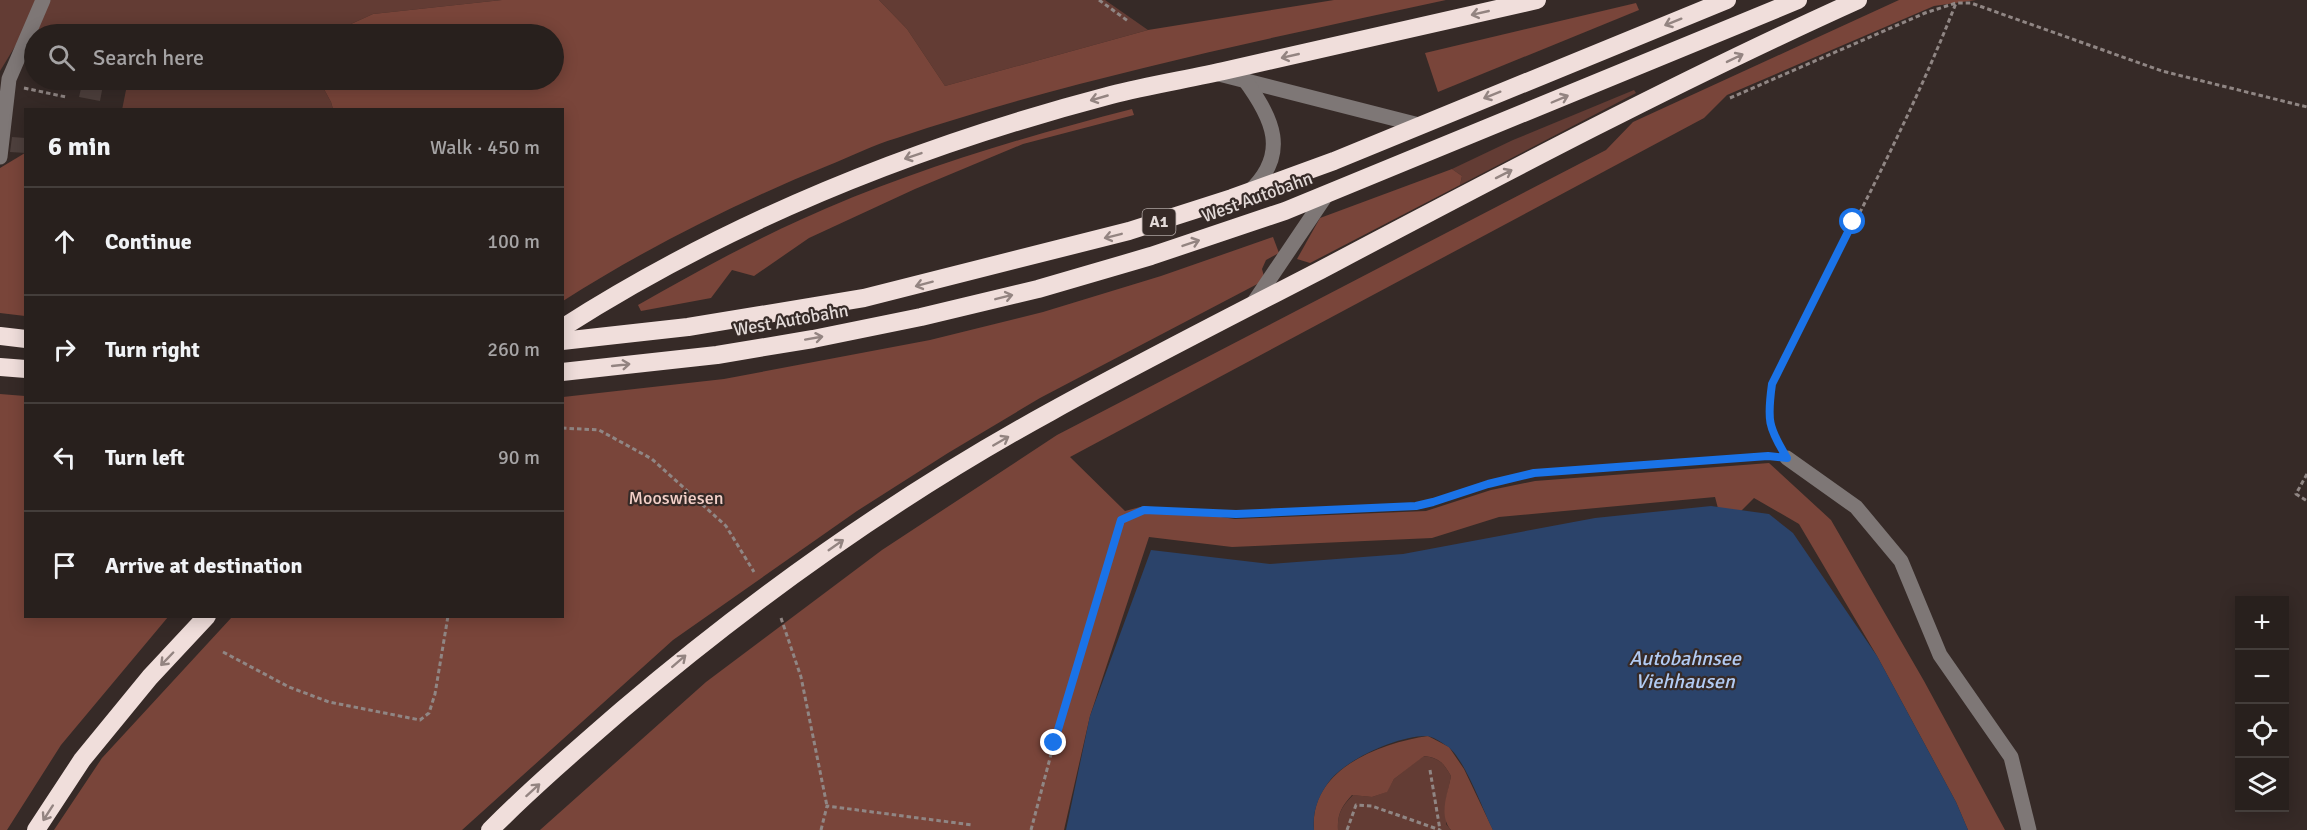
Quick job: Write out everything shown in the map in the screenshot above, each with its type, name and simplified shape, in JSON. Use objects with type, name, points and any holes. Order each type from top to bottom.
[{"type":"highway","points":[[564,327],[615,294],[695,252],[795,205],[906,159],[1006,126],[1112,95],[1537,0]]},
{"type":"highway","name":"West Autobahn","points":[[564,341],[688,327],[864,298],[1129,231],[1249,192],[1727,0]]},
{"type":"highway","name":"West Autobahn","points":[[564,372],[717,355],[813,339],[921,317],[1038,289],[1151,256],[1285,211],[1798,0]]},
{"type":"highway","points":[[490,830],[586,741],[690,652],[776,586],[957,466],[1051,411],[1638,105],[1858,0]]},
{"type":"highway","points":[[0,336],[24,339]]},
{"type":"highway","points":[[0,367],[24,369]]},
{"type":"highway","points":[[36,830],[82,760],[150,677],[205,618]]},
{"type":"street","points":[[32,24],[43,0]]},
{"type":"street","points":[[0,157],[6,82],[24,42]]},
{"type":"street","points":[[1214,73],[1419,125]]},
{"type":"street","points":[[1244,79],[1263,105],[1274,135],[1272,160],[1261,181],[1249,192]]},
{"type":"street","points":[[1252,306],[1327,194]]},
{"type":"street","points":[[1787,458],[1856,507],[1901,561],[1940,656],[2012,757],[2029,830]]},
{"type":"path","points":[[1099,0],[1128,21]]},
{"type":"path","points":[[1730,98],[1925,13],[1956,3],[1971,3],[2162,71],[2307,107]]},
{"type":"path","points":[[1787,458],[1772,434],[1769,409],[1772,384],[1895,144],[1933,62],[1956,3]]},
{"type":"path","points":[[6,82],[24,88]]},
{"type":"path","points":[[32,90],[66,97]]},
{"type":"path","points":[[564,428],[599,430],[652,459],[726,526],[754,572]]},
{"type":"path","points":[[1031,830],[1054,743],[1121,520],[1144,510],[1236,514],[1416,506],[1534,473],[1768,456],[1787,458]]},
{"type":"path","points":[[2307,474],[2296,494],[2307,501]]},
{"type":"path","points":[[223,652],[289,687],[329,702],[420,720],[429,712],[435,694],[448,618]]},
{"type":"path","points":[[781,618],[801,677],[827,806],[821,830]]},
{"type":"path","points":[[1430,770],[1435,811],[1440,830]]},
{"type":"path","points":[[1347,830],[1356,805],[1361,805],[1372,806],[1440,830]]},
{"type":"path","points":[[827,806],[972,825]]},
{"type":"shaded area","points":[[0,0],[502,0],[373,14],[351,24],[24,24],[24,35],[0,71]]},
{"type":"shaded area","points":[[879,0],[1105,0],[1148,30],[945,86],[907,29]]},
{"type":"shaded area","points":[[126,90],[324,90],[333,108],[122,108]]},
{"type":"shaded area","points":[[1634,90],[1636,93],[1460,185],[1462,176],[1452,169],[1513,140]]},
{"type":"shaded area","points":[[1423,756],[1440,762],[1451,776],[1446,800],[1446,824],[1451,830],[1338,830],[1341,811],[1353,795],[1372,797],[1386,792],[1394,779]]},
{"type":"green space","points":[[502,0],[879,0],[907,29],[945,86],[1148,30],[1334,0],[1446,0],[1239,45],[1101,79],[964,116],[888,141],[725,211],[626,263],[564,300],[564,108],[333,108],[324,90],[564,90],[564,24],[351,24],[373,14]]},
{"type":"green space","points":[[1899,0],[1976,0],[1934,6],[1727,95],[1704,118],[1070,457],[1125,511],[1144,506],[1235,519],[1426,511],[1491,490],[1535,481],[1769,463],[1831,520],[1924,681],[2005,830],[1968,830],[1956,802],[1877,656],[1799,524],[1754,498],[1730,522],[1719,512],[1715,497],[1499,517],[1432,538],[1232,547],[1149,537],[1090,716],[1064,830],[540,830],[706,682],[882,550],[1057,435],[1606,150],[1633,122]]},
{"type":"green space","points":[[1636,3],[1639,10],[1438,92],[1425,53]]},
{"type":"green space","points":[[1132,109],[1134,115],[1023,144],[915,189],[809,238],[754,276],[732,270],[711,298],[641,311],[638,305],[759,240],[881,186],[1005,144]]},
{"type":"green space","points":[[24,154],[24,316],[0,313],[0,168]]},
{"type":"green space","points":[[1452,169],[1462,176],[1460,185],[1310,263],[1297,259],[1320,218]]},
{"type":"green space","name":"Mooswiesen","points":[[1273,237],[1279,253],[1266,260],[1262,269],[1265,280],[1040,398],[948,453],[857,511],[673,640],[462,830],[54,830],[102,758],[231,618],[564,618],[564,397],[724,379],[930,340],[1043,312],[1161,276]]},
{"type":"green space","points":[[0,394],[24,396],[24,618],[167,618],[61,745],[7,830],[0,830]]},
{"type":"green space","points":[[1428,736],[1449,747],[1464,769],[1493,830],[1451,830],[1444,811],[1451,776],[1440,762],[1424,756],[1394,779],[1387,792],[1372,797],[1352,795],[1341,811],[1338,830],[1314,830],[1315,809],[1323,791],[1335,775],[1351,763],[1389,745]]},
{"type":"water","name":"Autobahnsee Viehhausen","points":[[1711,506],[1769,514],[1793,533],[1877,656],[1956,802],[1968,830],[1493,830],[1460,761],[1447,746],[1426,736],[1388,744],[1362,756],[1339,771],[1320,797],[1315,809],[1314,830],[1066,830],[1090,716],[1151,550],[1270,564],[1403,554],[1595,518]]},
{"type":"building","points":[[81,90],[102,90],[100,101],[79,97]]},
{"type":"building","points":[[12,137],[24,138],[24,153],[10,152]]},
{"type":"route","points":[[1054,743],[1121,520],[1144,510],[1236,514],[1416,506],[1534,473],[1768,456],[1787,458],[1772,434],[1769,409],[1772,384],[1853,222]]}]
